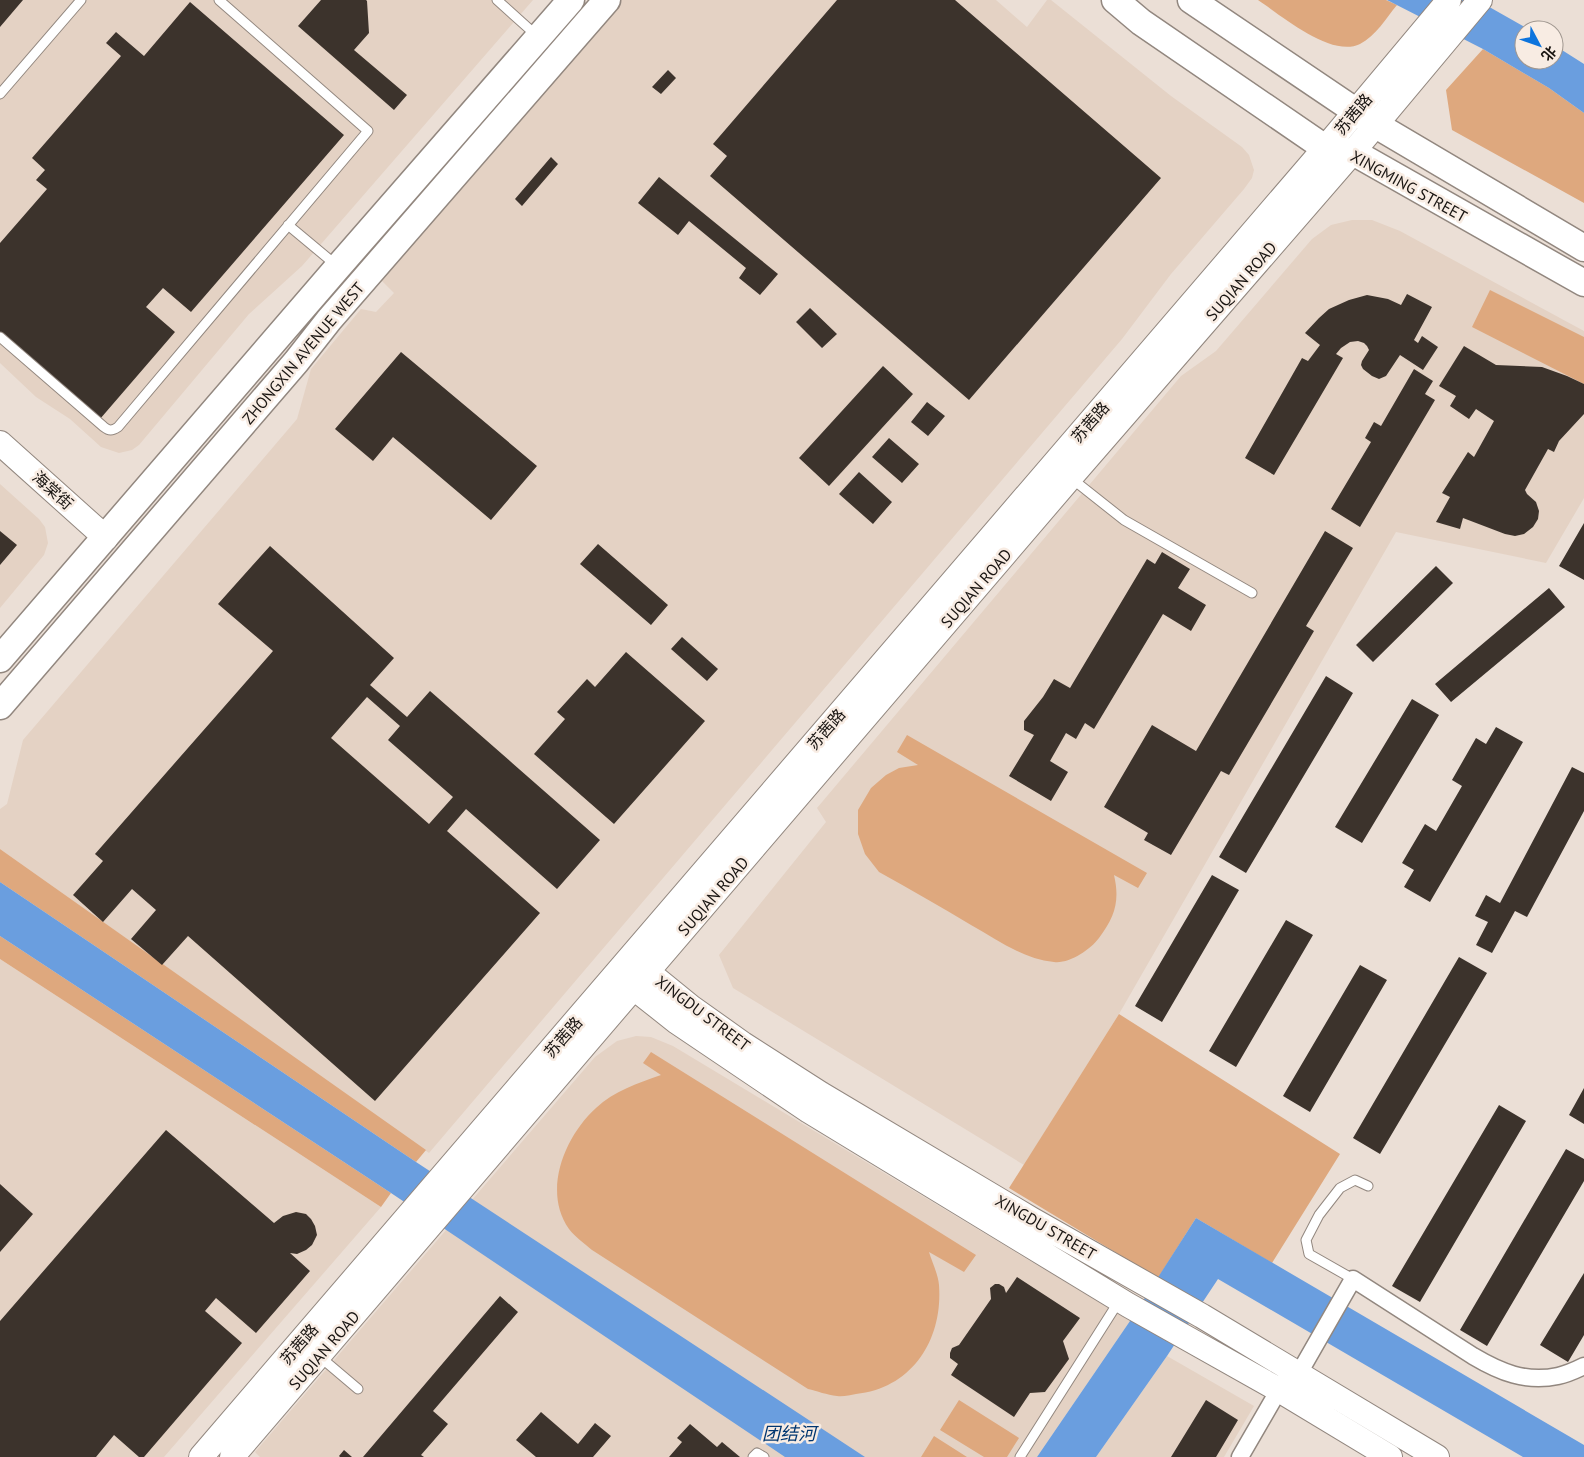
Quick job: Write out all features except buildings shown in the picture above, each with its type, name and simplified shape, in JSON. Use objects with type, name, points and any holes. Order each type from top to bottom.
[{"type":"main road","name":"ZHONGXIN AVENUE WEST","points":[[0,659],[571,0]]},
{"type":"main road","name":"ZHONGXIN AVENUE WEST","points":[[0,706],[296,362],[329,320],[607,0]]},
{"type":"main road","name":"XINGMING STREET","points":[[1114,0],[1141,22],[1325,148],[1353,152],[1584,283]]},
{"type":"main road","name":"XINGMING STREET","points":[[1192,0],[1376,126],[1584,248]]},
{"type":"main road","name":"苏茜路","points":[[202,1457],[408,1235],[464,1169],[624,966],[1325,148],[1449,0]]},
{"type":"main road","name":"SUQIAN ROAD","points":[[464,1169],[641,980],[1070,478],[1376,126],[1480,0]]},
{"type":"main road","name":"海棠街","points":[[0,443],[106,538]]},
{"type":"main road","name":"XINGDU STREET","points":[[624,966],[641,980],[677,1022],[809,1111],[1124,1302],[1190,1339],[1289,1379],[1437,1457]]},
{"type":"main road","name":"XINGDU STREET","points":[[641,980],[691,1007],[743,1044],[821,1094],[1031,1219],[1202,1316],[1289,1379],[1390,1457]]},
{"type":"main road","name":"SUQIAN ROAD","points":[[232,1457],[319,1356],[408,1235]]},
{"type":"street","points":[[1240,1457],[1289,1379],[1314,1349],[1353,1280],[1485,1363],[1507,1373],[1531,1379],[1559,1376],[1584,1366]]},
{"type":"lane","points":[[0,94],[81,0]]},
{"type":"lane","points":[[0,337],[104,427],[114,430],[368,131],[219,0]]},
{"type":"lane","points":[[497,0],[538,36]]},
{"type":"lane","points":[[288,225],[338,267]]},
{"type":"lane","points":[[1070,478],[1124,520],[1252,593]]},
{"type":"lane","points":[[1353,1280],[1310,1254],[1306,1240],[1319,1215],[1340,1188],[1355,1180],[1368,1186]]},
{"type":"lane","points":[[1020,1457],[1124,1302]]},
{"type":"lane","points":[[319,1356],[358,1389]]},
{"type":"lane","points":[[753,1457],[757,1453],[764,1457]]},
{"type":"shaded area","points":[[0,0],[533,0],[302,266],[249,314],[139,445],[132,450],[119,453],[101,447],[70,419],[36,397],[0,363]]},
{"type":"shaded area","points":[[614,0],[996,0],[1027,27],[1047,0],[1051,0],[1171,96],[1242,147],[1249,155],[1254,170],[1252,178],[1244,189],[1171,274],[1122,339],[429,1153],[0,849],[0,809],[7,804],[23,740],[297,419],[311,369],[361,309],[376,312],[394,293],[378,277]]},
{"type":"shaded area","points":[[1258,0],[1386,0],[1397,5],[1366,41],[1348,47],[1335,45],[1307,33]]},
{"type":"shaded area","points":[[1483,49],[1514,67],[1514,70],[1519,70],[1549,88],[1584,113],[1584,203],[1452,130],[1446,90]]},
{"type":"shaded area","points":[[1352,220],[1372,220],[1400,231],[1584,331],[1584,498],[1546,563],[1396,532],[1119,1014],[1024,1165],[733,988],[719,955],[826,822],[817,808],[1181,376],[1216,351],[1312,239],[1331,225]]},
{"type":"shaded area","points":[[1490,290],[1584,337],[1584,384],[1472,327]]},
{"type":"shaded area","points":[[0,484],[39,519],[45,527],[48,543],[44,555],[0,608]]},
{"type":"shaded area","points":[[907,735],[1147,873],[1138,888],[1114,875],[1116,884],[1115,908],[1109,923],[1090,947],[1066,961],[1054,962],[1032,957],[1001,943],[879,872],[865,854],[858,834],[858,810],[871,788],[886,775],[899,768],[918,765],[897,752]]},
{"type":"shaded area","points":[[0,849],[426,1150],[416,1162],[0,882]]},
{"type":"shaded area","points":[[0,936],[391,1193],[381,1207],[0,959]]},
{"type":"shaded area","points":[[0,959],[381,1207],[164,1457],[0,1457]]},
{"type":"shaded area","points":[[1119,1014],[1340,1154],[1272,1263],[1196,1218],[1158,1278],[1009,1188]]},
{"type":"shaded area","points":[[636,1036],[651,1037],[673,1046],[1130,1321],[1037,1457],[260,1457],[255,1452],[595,1057],[617,1041]]},
{"type":"shaded area","points":[[651,1052],[976,1255],[964,1272],[929,1252],[939,1285],[939,1305],[936,1324],[930,1342],[920,1358],[894,1382],[876,1390],[842,1396],[808,1389],[592,1250],[569,1229],[561,1214],[557,1198],[561,1165],[567,1149],[575,1133],[603,1102],[627,1088],[661,1075],[643,1063]]},
{"type":"shaded area","points":[[1167,1356],[1254,1406],[1224,1457],[1096,1457]]},
{"type":"shaded area","points":[[959,1400],[1019,1438],[1007,1457],[984,1457],[940,1430]]},
{"type":"shaded area","points":[[934,1436],[967,1457],[921,1457]]},
{"type":"water","points":[[1387,0],[1477,0],[1514,21],[1514,67],[1483,49]]},
{"type":"water","points":[[1564,51],[1584,64],[1584,113],[1549,88],[1519,70],[1564,70]]},
{"type":"water","name":"团结河","points":[[0,882],[416,1162],[865,1457],[785,1457],[391,1193],[0,936]]},
{"type":"water","points":[[1196,1218],[1584,1445],[1584,1457],[1523,1457],[1218,1279],[1096,1457],[1037,1457],[1130,1321]]}]
